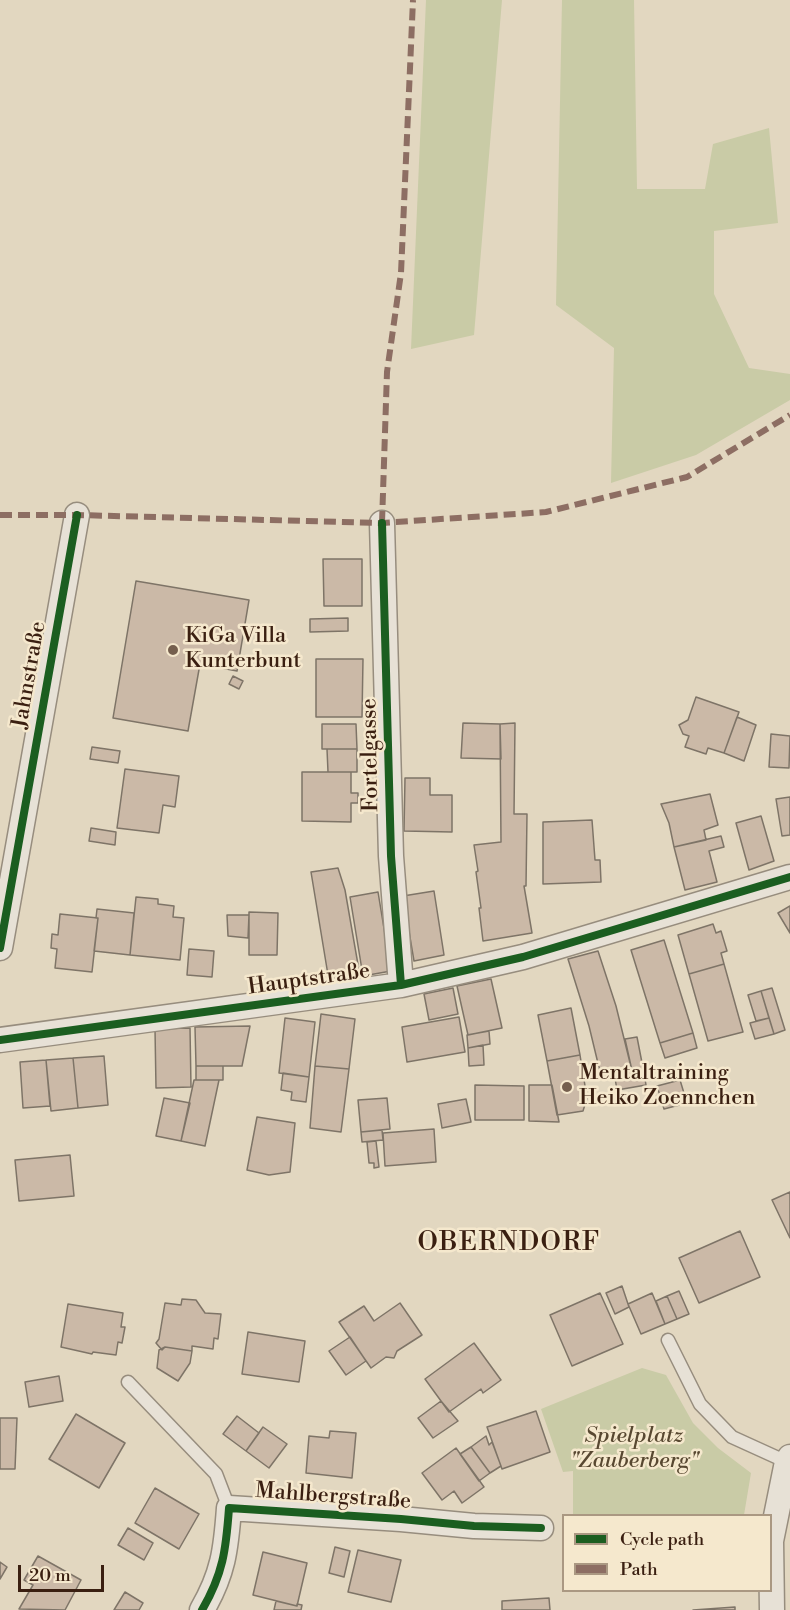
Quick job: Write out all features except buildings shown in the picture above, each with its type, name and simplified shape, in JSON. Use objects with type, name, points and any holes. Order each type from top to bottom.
[{"type":"street","name":"Jahnstraße","points":[[0,948],[77,515]]},
{"type":"street","name":"Fortelgasse","points":[[382,523],[391,856],[401,985]]},
{"type":"street","name":"Hauptstraße","points":[[0,1040],[401,985],[523,957],[790,877]]},
{"type":"street","points":[[772,1536],[789,1460]]},
{"type":"street","name":"Mahlbergstraße","points":[[202,1610],[216,1587],[226,1546],[229,1508],[474,1526],[541,1528]]},
{"type":"street","points":[[772,1541],[790,1544]]},
{"type":"street","points":[[772,1592],[772,1610]]},
{"type":"lane","points":[[668,1340],[700,1404],[732,1437],[789,1460]]},
{"type":"lane","name":"Mahlbergstraße","points":[[128,1382],[216,1474],[229,1508]]},
{"type":"green space","points":[[426,0],[502,0],[474,335],[411,349]]},
{"type":"green space","points":[[562,0],[634,0],[637,189],[705,189],[713,144],[769,128],[778,223],[714,231],[714,294],[749,368],[790,374],[790,400],[696,455],[611,483],[614,348],[556,305]]},
{"type":"green space","name":"Spielplatz \"Zauberberg\"","points":[[642,1368],[666,1375],[693,1423],[718,1448],[751,1473],[744,1514],[573,1514],[573,1471],[563,1472],[541,1409]]},
{"type":"marked path","points":[[382,523],[387,372],[401,273],[413,0]]},
{"type":"marked path","points":[[0,515],[382,523],[546,512],[687,477],[790,415]]},
{"type":"cycle path","points":[[0,948],[77,515]]},
{"type":"cycle path","points":[[382,523],[391,856],[401,985]]},
{"type":"cycle path","points":[[0,1040],[401,985],[523,957],[790,877]]},
{"type":"cycle path","points":[[202,1610],[219,1573],[229,1508],[474,1526],[541,1528]]},
{"type":"place","name":"KiGa Villa Kunterbunt","points":[[173,650]]},
{"type":"place","name":"Mentaltraining Heiko Zoennchen","points":[[567,1087]]},
{"type":"district","name":"OBERNDORF","points":[[509,1244]]}]
